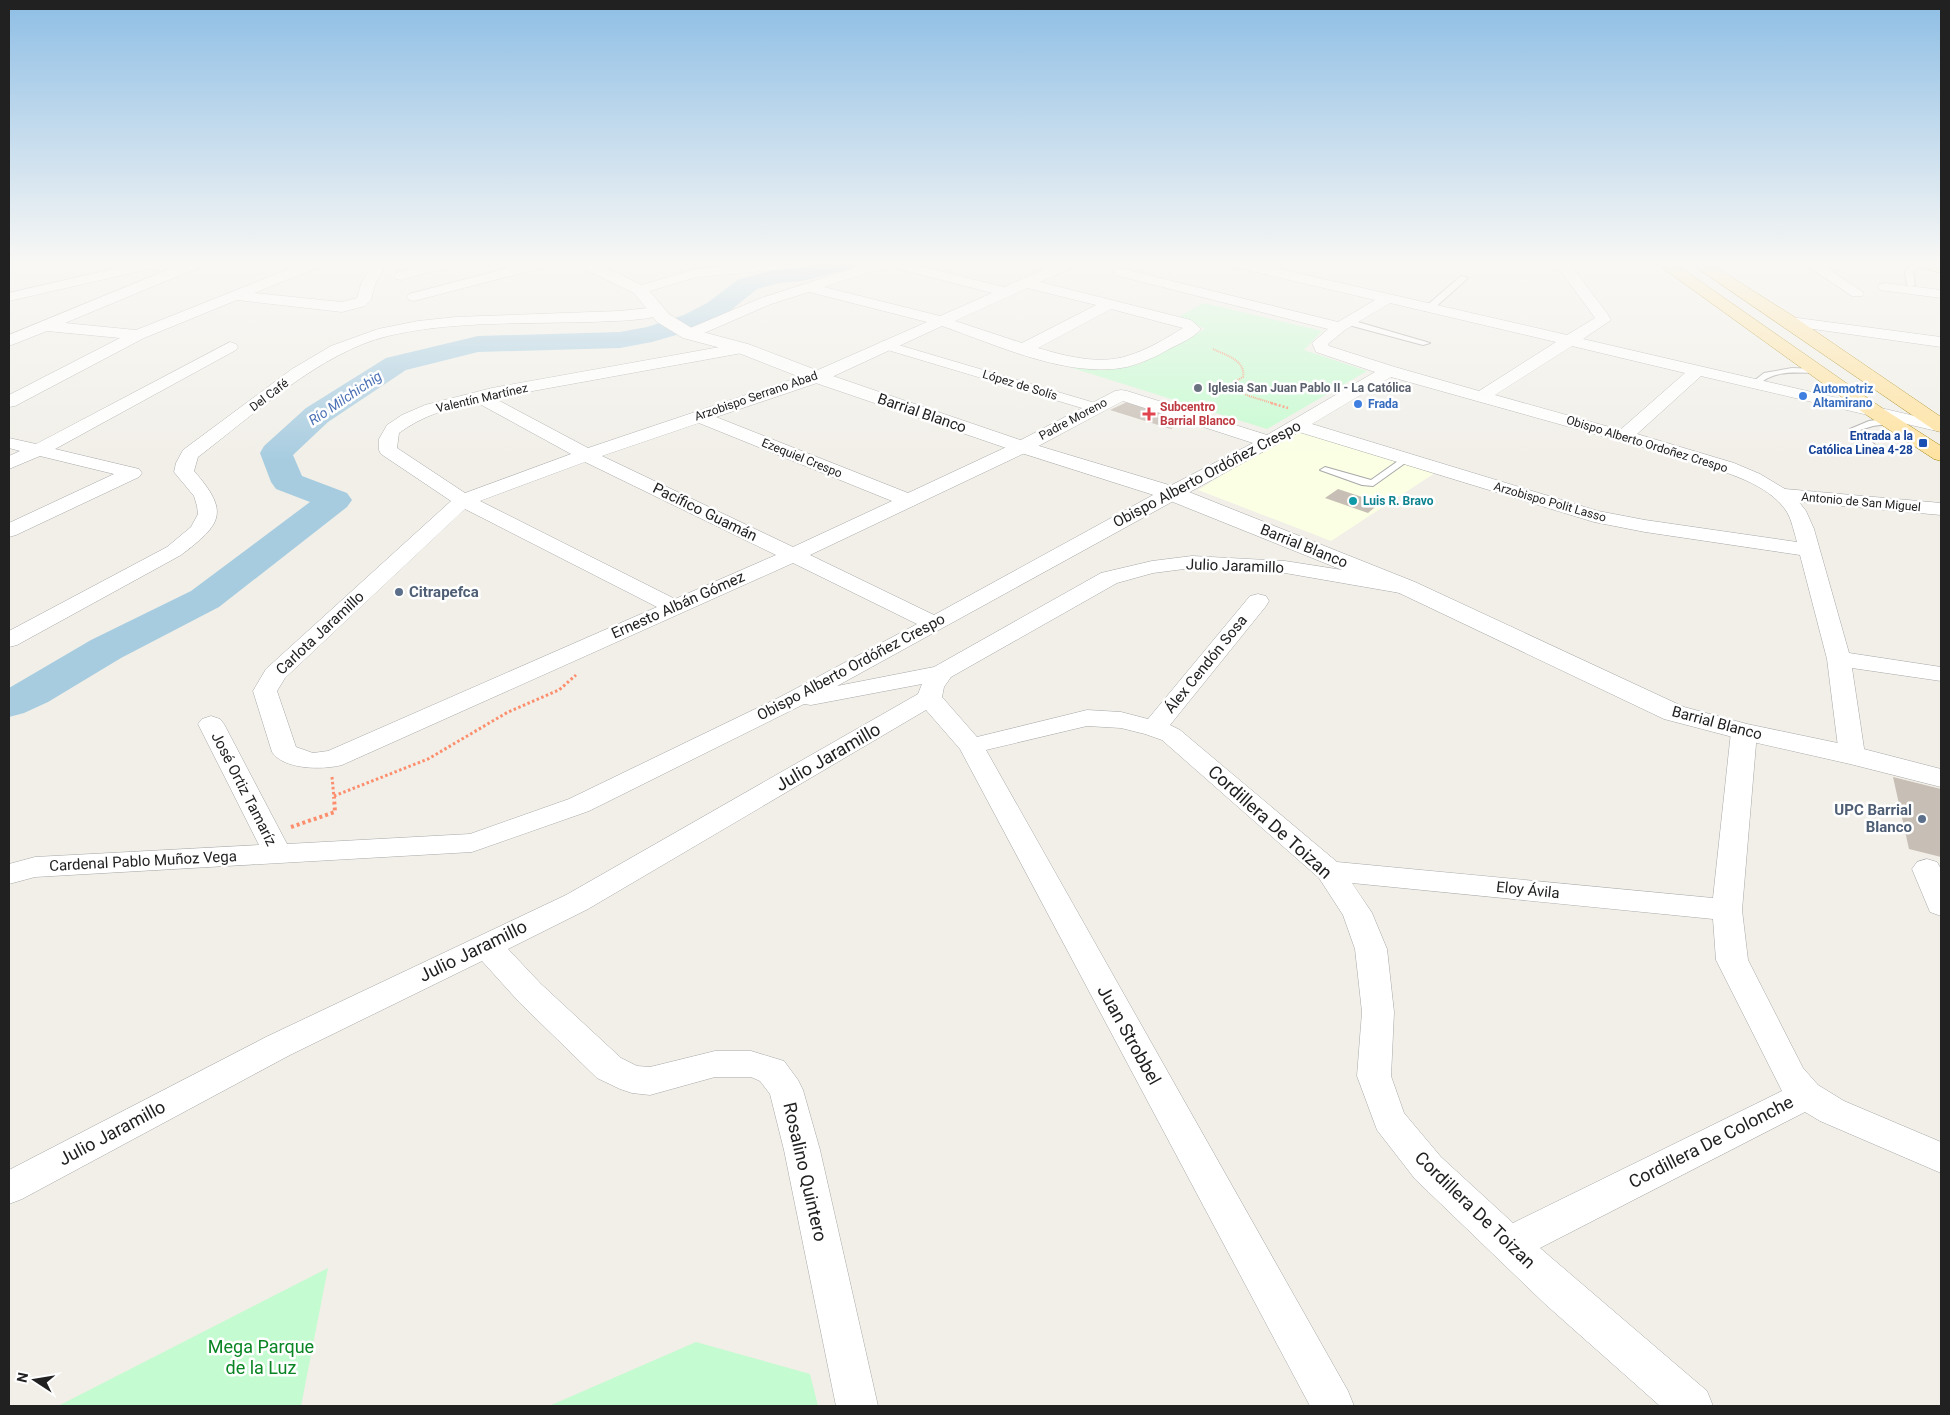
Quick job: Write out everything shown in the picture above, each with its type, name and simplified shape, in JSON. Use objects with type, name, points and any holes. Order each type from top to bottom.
[{"type":"main road","points":[[1758,329],[1882,416],[1941,454]]},
{"type":"main road","points":[[1800,329],[1941,427]]},
{"type":"street","points":[[9,342],[37,329]]},
{"type":"street","points":[[76,329],[138,335]]},
{"type":"street","points":[[9,402],[153,329]]},
{"type":"street","name":"Del Café","points":[[9,640],[159,560],[197,534],[207,520],[208,504],[198,487],[184,472],[184,462],[190,454],[298,373],[337,349],[384,332],[401,329]]},
{"type":"street","name":"Barrial Blanco","points":[[690,329],[817,377],[1022,447],[1170,493],[1406,587],[1674,713],[1744,732],[1852,755],[1941,778]]},
{"type":"street","name":"Arzobispo Serrano Abad","points":[[463,500],[698,416],[817,377],[885,345],[925,329]]},
{"type":"street","points":[[964,329],[1024,349],[1087,363],[1124,362],[1141,356],[1193,329]]},
{"type":"street","points":[[1024,349],[1062,329]]},
{"type":"street","name":"Obispo Alberto Ordoñez Crespo","points":[[1338,329],[1320,343],[1322,348],[1389,371],[1702,458],[1737,471],[1763,483],[1780,494],[1796,511],[1810,550],[1839,659],[1852,755]]},
{"type":"street","points":[[1515,329],[1754,384],[1882,416],[1941,427]]},
{"type":"street","points":[[1482,396],[1571,342],[1588,329]]},
{"type":"street","points":[[1843,329],[1941,342]]},
{"type":"street","name":"López de Solís","points":[[885,345],[1097,408]]},
{"type":"street","points":[[9,463],[38,450],[230,347]]},
{"type":"street","name":"Valentín Martínez","points":[[673,607],[463,500],[388,450],[387,439],[393,429],[409,418],[438,407],[478,396],[742,348]]},
{"type":"street","name":"Obispo Alberto Ordóñez Crespo","points":[[278,854],[472,844],[579,805],[791,701],[935,624],[1170,493],[1269,442],[1389,371]]},
{"type":"street","points":[[1624,436],[1697,371]]},
{"type":"street","name":"Padre Moreno","points":[[1022,447],[1116,396],[1126,395],[1269,442]]},
{"type":"street","name":"Pacífico Guamán","points":[[478,396],[586,455],[935,624]]},
{"type":"street","name":"Ezequiel Crespo","points":[[698,416],[907,500]]},
{"type":"street","name":"Arzobispo Polit Lasso","points":[[1305,421],[1405,459],[1594,516],[1645,526],[1810,550]]},
{"type":"street","points":[[9,443],[132,473],[9,531]]},
{"type":"street","name":"Ernesto Albán Gómez","points":[[333,759],[794,555],[1022,447]]},
{"type":"street","name":"Antonio de San Miguel","points":[[1780,494],[1941,509]]},
{"type":"street","name":"Carlota Jaramillo","points":[[333,759],[311,761],[285,752],[265,691],[275,674],[463,500]]},
{"type":"street","name":"Julio Jaramillo","points":[[9,1188],[278,1046],[577,902],[1109,578],[1152,567],[1192,562],[1258,565],[1326,573],[1406,587]]},
{"type":"street","name":"Álex Cendón Sosa","points":[[1154,728],[1258,601]]},
{"type":"street","points":[[1839,659],[1941,674]]},
{"type":"street","name":"Julio Jaramillo","points":[[791,701],[886,685],[935,685]]},
{"type":"street","name":"Juan Strobbel","points":[[935,685],[1333,1406]]},
{"type":"street","name":"Cordillera De Toizan","points":[[970,746],[1087,718],[1121,720],[1154,728],[1171,735],[1329,872],[1357,913],[1371,949],[1378,1012],[1374,1076],[1389,1120],[1428,1168],[1558,1291],[1692,1406]]},
{"type":"street","name":"José Ortiz Tamaríz","points":[[211,724],[278,854]]},
{"type":"street","points":[[1744,732],[1727,910],[1732,960],[1792,1078],[1806,1095]]},
{"type":"street","name":"Cardenal Pablo Muñoz Vega","points":[[9,874],[35,867],[278,854]]},
{"type":"street","points":[[1927,869],[1941,904]]},
{"type":"street","name":"Eloy Ávila","points":[[1329,872],[1436,880],[1727,910]]},
{"type":"street","name":"Rosalino Quintero","points":[[486,945],[530,993],[609,1068],[632,1079],[650,1080],[715,1064],[751,1064],[772,1071],[786,1090],[802,1150],[857,1406]]},
{"type":"street","name":"Cordillera De Colonche","points":[[1510,1244],[1806,1095],[1832,1111],[1941,1158]]},
{"type":"lane","points":[[1366,329],[1426,343]]},
{"type":"lane","points":[[1754,384],[1760,377],[1774,372],[1818,371]]},
{"type":"lane","points":[[1873,448],[1855,429],[1882,416]]},
{"type":"lane","points":[[1325,470],[1364,483],[1373,483],[1405,459]]},
{"type":"path","points":[[1213,348],[1238,361],[1244,372],[1243,377],[1234,382],[1232,388],[1305,421]]},
{"type":"path","points":[[334,796],[428,759],[508,712],[559,690],[579,673]]},
{"type":"path","points":[[278,854],[277,831],[336,812],[332,774],[333,759]]},
{"type":"shaded area","points":[[1299,431],[1435,473],[1331,541],[1198,490],[1292,432]]},
{"type":"green space","points":[[1205,329],[1314,329],[1322,331],[1304,350],[1367,371],[1267,429],[1066,366],[1114,369],[1140,364]]},
{"type":"green space","name":"Mega Parque de la Luz","points":[[328,1268],[301,1406],[58,1406]]},
{"type":"green space","points":[[696,1342],[810,1374],[818,1406],[549,1406]]},
{"type":"building","name":"Subcentro Barrial Blanco","points":[[1127,402],[1189,419],[1171,429],[1110,410]]},
{"type":"building","name":"Luis R. Bravo","points":[[1338,489],[1380,503],[1368,513],[1325,498]]},
{"type":"building","name":"UPC Barrial Blanco","points":[[1893,777],[1941,789],[1941,857],[1909,849]]},
{"type":"waterway","name":"Río Milchichig","points":[[9,704],[33,693],[106,649],[205,599],[335,500],[288,482],[276,453],[317,415],[396,364],[478,344],[620,340],[668,329]]},
{"type":"place","name":"Iglesia San Juan Pablo II - La Católica","points":[[1198,388]]},
{"type":"place","name":"Automotriz Altamirano","points":[[1803,396]]},
{"type":"place","name":"Frada","points":[[1358,404]]},
{"type":"place","name":"Subcentro Barrial Blanco","points":[[1149,414]]},
{"type":"place","name":"Entrada a la Católica Linea 4-28","points":[[1923,443]]},
{"type":"place","name":"Luis R. Bravo","points":[[1353,501]]},
{"type":"place","name":"Citrapefca","points":[[399,592]]},
{"type":"place","name":"UPC Barrial Blanco","points":[[1922,819]]}]
